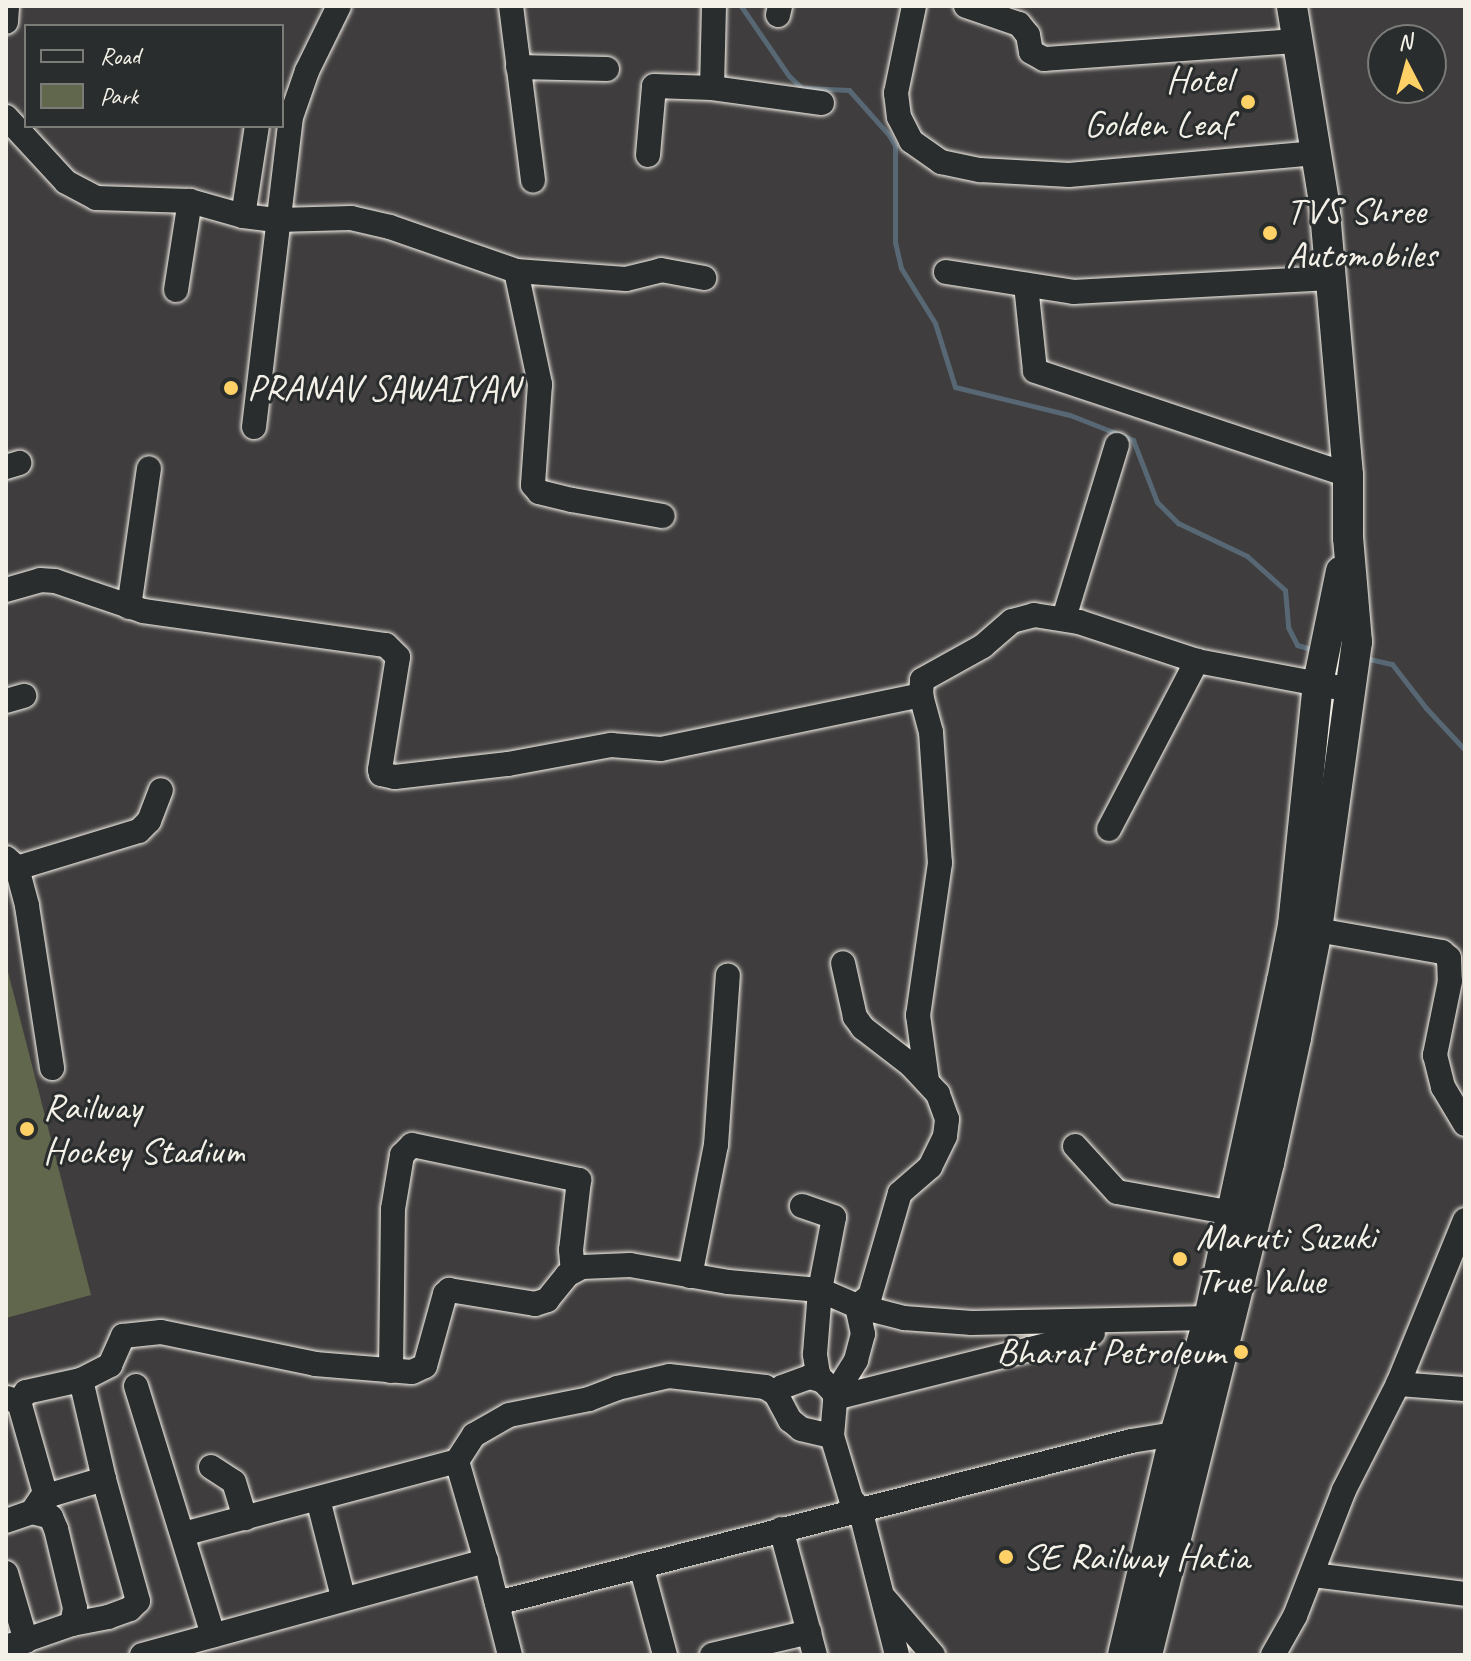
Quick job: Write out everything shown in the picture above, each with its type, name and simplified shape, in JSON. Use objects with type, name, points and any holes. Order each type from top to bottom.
[{"type":"main road","points":[[1123,1655],[1269,1163],[1317,930],[1357,642],[1348,538],[1348,475],[1331,278],[1316,153],[1292,6]]},
{"type":"main road","points":[[1147,1655],[1209,1318],[1293,925],[1320,677],[1348,538]]},
{"type":"street","points":[[6,22],[7,6]]},
{"type":"street","points":[[254,427],[294,104],[339,6]]},
{"type":"street","points":[[511,6],[533,181]]},
{"type":"street","points":[[712,88],[714,6]]},
{"type":"street","points":[[914,6],[896,93],[899,117],[911,141],[941,162],[980,170],[1069,175],[1316,153]]},
{"type":"street","points":[[966,6],[1019,24],[1028,35],[1031,52],[1044,59],[1297,41]]},
{"type":"street","points":[[518,67],[607,69]]},
{"type":"street","points":[[648,155],[654,86],[712,88],[822,103]]},
{"type":"street","points":[[6,117],[66,182],[83,194],[96,198],[190,201],[243,216],[278,220],[351,218],[390,227],[516,271],[626,279],[661,270],[704,278]]},
{"type":"street","points":[[243,216],[257,128]]},
{"type":"street","points":[[176,290],[190,201]]},
{"type":"street","points":[[516,271],[540,384],[533,485],[539,492],[572,500],[663,516]]},
{"type":"street","points":[[946,272],[1073,292],[1331,278]]},
{"type":"street","points":[[1026,285],[1035,371],[1348,475]]},
{"type":"street","points":[[1064,618],[1117,445]]},
{"type":"street","points":[[129,607],[149,468]]},
{"type":"street","points":[[6,590],[40,580],[55,581],[129,607],[393,649],[398,657],[380,770],[385,776],[479,768],[611,745],[661,749],[921,695]]},
{"type":"street","points":[[927,1083],[918,1015],[940,863],[931,732],[921,695],[922,680],[983,646],[1012,621],[1034,615],[1064,618],[1197,661],[1320,677],[1351,688]]},
{"type":"street","points":[[1109,829],[1197,661]]},
{"type":"street","points":[[52,1068],[36,959],[12,863],[139,831],[149,821],[161,790]]},
{"type":"street","points":[[1317,930],[1442,952],[1449,958],[1450,981],[1435,1055],[1443,1087],[1465,1124]]},
{"type":"street","points":[[843,963],[855,1017],[863,1028],[911,1065],[945,1106],[945,1136],[930,1167],[900,1193],[876,1285],[870,1296],[857,1306]]},
{"type":"street","points":[[690,1276],[716,1145],[728,975]]},
{"type":"street","points":[[391,1371],[393,1209],[402,1155],[412,1145],[579,1180],[571,1250],[573,1271]]},
{"type":"street","points":[[1075,1146],[1117,1192],[1233,1213]]},
{"type":"street","points":[[776,1394],[782,1387],[818,1374],[815,1354],[820,1290],[834,1217],[802,1206]]},
{"type":"street","points":[[1273,1655],[1313,1575],[1344,1490],[1398,1384],[1465,1220]]},
{"type":"street","points":[[72,1624],[75,1608],[56,1529],[51,1517],[38,1502],[13,1400],[26,1392],[81,1380],[110,1365],[123,1336],[161,1332],[275,1358],[412,1372],[425,1366],[445,1294],[449,1290],[535,1304],[547,1300],[573,1271],[630,1265],[690,1276],[820,1290],[857,1306],[904,1318],[972,1323],[1209,1318]]},
{"type":"street","points":[[857,1306],[863,1334],[856,1360],[835,1396],[832,1436],[851,1499],[860,1509],[897,1655]]},
{"type":"street","points":[[835,1396],[1093,1333]]},
{"type":"street","points":[[183,1534],[457,1461],[474,1435],[492,1422],[589,1399],[644,1380],[669,1376],[765,1387],[776,1394],[790,1420],[801,1429],[832,1436]]},
{"type":"street","points":[[810,1377],[823,1381],[835,1396]]},
{"type":"street","points":[[6,1573],[16,1644],[72,1624],[108,1617],[130,1609],[138,1601],[104,1479],[81,1380]]},
{"type":"street","points":[[1398,1384],[1465,1389]]},
{"type":"street","points":[[136,1386],[213,1635]]},
{"type":"street","points":[[497,1603],[1131,1441],[1186,1437]]},
{"type":"street","points":[[457,1461],[510,1655]]},
{"type":"street","points":[[211,1467],[234,1482],[245,1518]]},
{"type":"street","points":[[6,1521],[38,1502],[104,1479]]},
{"type":"street","points":[[318,1499],[343,1597]]},
{"type":"street","points":[[712,1655],[812,1644],[781,1529]]},
{"type":"street","points":[[142,1655],[343,1597],[486,1561]]},
{"type":"street","points":[[641,1566],[665,1655]]},
{"type":"street","points":[[1313,1575],[1465,1594]]},
{"type":"street","points":[[882,1596],[933,1655]]},
{"type":"green space","name":"Railway Hockey Stadium","points":[[6,964],[91,1295],[6,1318]]},
{"type":"waterway","points":[[741,6],[789,76],[802,88],[849,90],[889,135],[895,146],[895,242],[901,268],[935,323],[955,387],[1070,415],[1133,440],[1157,502],[1178,523],[1247,556],[1285,590],[1288,627],[1297,645],[1315,650]]},
{"type":"waterway","points":[[1365,658],[1392,664],[1426,708],[1465,750]]},
{"type":"place","name":"Hotel Golden Leaf","points":[[1248,102]]},
{"type":"place","name":"TVS Shree Automobiles","points":[[1270,233]]},
{"type":"place","name":"PRANAV SAWAIYAN","points":[[231,388]]},
{"type":"place","name":"Railway Hockey Stadium","points":[[27,1129]]},
{"type":"place","name":"Maruti Suzuki True Value","points":[[1180,1259]]},
{"type":"place","name":"Bharat Petroleum","points":[[1241,1352]]},
{"type":"place","name":"SE Railway Hatia","points":[[1006,1557]]}]
